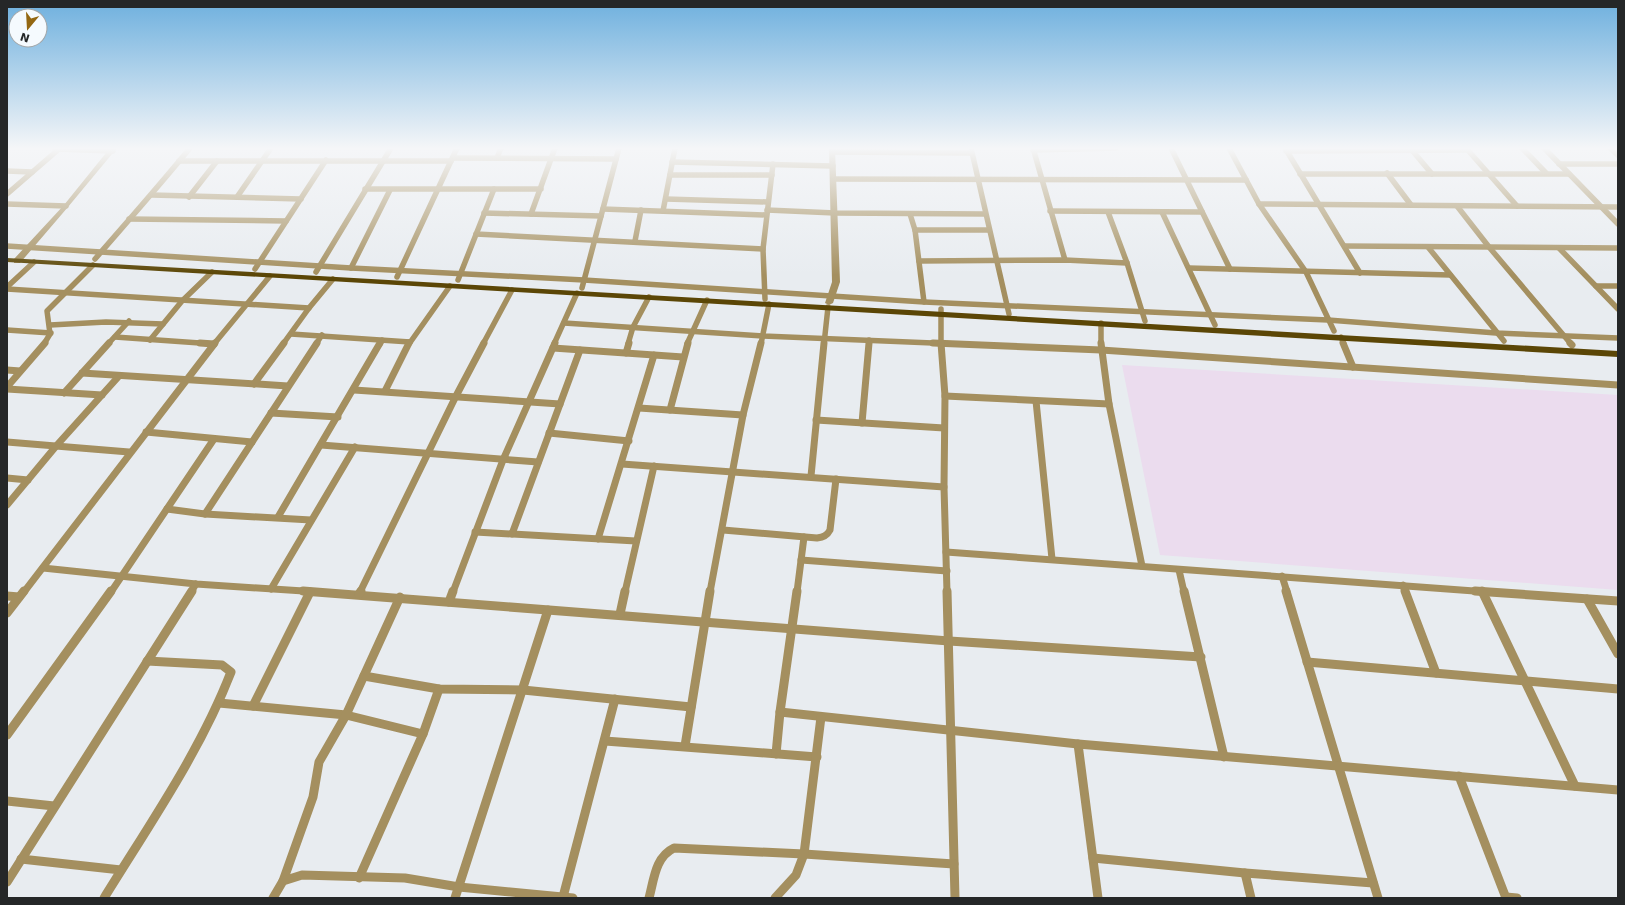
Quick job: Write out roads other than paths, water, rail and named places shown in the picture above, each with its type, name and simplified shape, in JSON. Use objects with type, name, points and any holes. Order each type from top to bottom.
[{"type":"main road","points":[[7,254],[34,262],[258,266],[399,273],[581,287],[829,302],[1101,324],[1618,354]]},
{"type":"main road","points":[[7,260],[20,258],[94,262],[270,276],[512,290],[581,287],[649,297],[707,300],[766,298]]},
{"type":"main road","points":[[941,312],[1008,310],[1145,321],[1618,347]]},
{"type":"street","points":[[20,258],[79,190]]},
{"type":"street","points":[[7,388],[49,338],[51,333],[50,324],[46,318],[47,311],[94,262],[129,219],[156,190]]},
{"type":"street","points":[[189,196],[194,190]]},
{"type":"street","points":[[237,197],[242,190]]},
{"type":"street","points":[[7,246],[103,251],[258,266],[306,190]]},
{"type":"street","points":[[318,269],[364,190]]},
{"type":"street","points":[[350,268],[390,190]]},
{"type":"street","points":[[318,269],[350,268],[399,273],[436,190]]},
{"type":"street","points":[[460,277],[493,190]]},
{"type":"street","points":[[531,214],[541,190]]},
{"type":"street","points":[[450,602],[503,460],[581,287],[608,190]]},
{"type":"street","points":[[662,211],[667,190]]},
{"type":"street","points":[[685,746],[705,620],[723,530],[732,472],[743,415],[763,336],[766,298],[763,249],[770,190]]},
{"type":"street","points":[[811,476],[829,302],[836,282],[834,190]]},
{"type":"street","points":[[979,190],[1008,310]]},
{"type":"street","points":[[1045,190],[1065,260]]},
{"type":"street","points":[[1191,190],[1230,269]]},
{"type":"street","points":[[1252,190],[1259,204],[1306,272],[1334,331]]},
{"type":"street","points":[[1310,190],[1346,246],[1360,273]]},
{"type":"street","points":[[1400,190],[1411,205]]},
{"type":"street","points":[[1503,190],[1517,206]]},
{"type":"street","points":[[1585,190],[1618,224]]},
{"type":"street","points":[[152,195],[301,198]]},
{"type":"street","points":[[666,199],[768,202]]},
{"type":"street","points":[[704,213],[706,200]]},
{"type":"street","points":[[7,204],[66,206]]},
{"type":"street","points":[[1259,204],[1618,206]]},
{"type":"street","points":[[1457,206],[1489,247],[1572,345]]},
{"type":"street","points":[[603,209],[704,213],[985,214]]},
{"type":"street","points":[[635,241],[641,210]]},
{"type":"street","points":[[1050,211],[1202,212]]},
{"type":"street","points":[[1108,212],[1127,263],[1145,321]]},
{"type":"street","points":[[1162,212],[1215,325]]},
{"type":"street","points":[[484,213],[601,216]]},
{"type":"street","points":[[910,214],[915,230],[924,302]]},
{"type":"street","points":[[129,219],[286,221]]},
{"type":"street","points":[[915,230],[989,230]]},
{"type":"street","points":[[476,234],[635,241],[763,249]]},
{"type":"street","points":[[1346,246],[1618,248]]},
{"type":"street","points":[[1428,247],[1504,341]]},
{"type":"street","points":[[1559,248],[1618,309]]},
{"type":"street","points":[[919,260],[1065,260],[1127,263]]},
{"type":"street","points":[[7,287],[34,262]]},
{"type":"street","points":[[1189,268],[1450,275]]},
{"type":"street","points":[[150,340],[182,301],[212,272]]},
{"type":"street","points":[[7,613],[43,568],[129,452],[245,304],[270,276]]},
{"type":"street","points":[[254,384],[309,308],[333,279]]},
{"type":"street","points":[[385,391],[410,342],[450,286]]},
{"type":"street","points":[[1596,286],[1618,286]]},
{"type":"street","points":[[7,287],[182,301],[309,308]]},
{"type":"street","points":[[359,594],[429,454],[456,396],[512,290]]},
{"type":"street","points":[[626,353],[634,327],[649,297]]},
{"type":"street","points":[[766,298],[829,302],[924,302],[1008,310],[1142,311],[1210,314],[1328,320],[1496,333],[1618,338]]},
{"type":"street","points":[[670,410],[683,357],[692,331],[707,300]]},
{"type":"street","points":[[941,312],[941,342],[945,396],[944,487],[955,898]]},
{"type":"street","points":[[50,324],[67,322],[129,321],[163,324]]},
{"type":"street","points":[[64,393],[129,321]]},
{"type":"street","points":[[564,323],[763,336],[941,342],[1101,350],[1618,385]]},
{"type":"street","points":[[1101,324],[1101,350],[1109,404],[1142,566]]},
{"type":"street","points":[[7,330],[51,333]]},
{"type":"street","points":[[291,334],[410,342]]},
{"type":"street","points":[[205,514],[322,335]]},
{"type":"street","points":[[115,337],[214,344]]},
{"type":"street","points":[[1341,337],[1353,367]]},
{"type":"street","points":[[278,517],[382,340]]},
{"type":"street","points":[[862,423],[869,340]]},
{"type":"street","points":[[553,348],[683,357]]},
{"type":"street","points":[[512,534],[580,350]]},
{"type":"street","points":[[598,539],[640,408],[654,355]]},
{"type":"street","points":[[7,370],[20,372]]},
{"type":"street","points":[[82,373],[288,386]]},
{"type":"street","points":[[7,505],[57,445],[119,376]]},
{"type":"street","points":[[7,388],[102,395]]},
{"type":"street","points":[[354,390],[560,404]]},
{"type":"street","points":[[945,396],[1109,404]]},
{"type":"street","points":[[1036,401],[1052,559]]},
{"type":"street","points":[[640,408],[743,415]]},
{"type":"street","points":[[271,413],[338,417]]},
{"type":"street","points":[[816,420],[944,428]]},
{"type":"street","points":[[146,432],[252,442]]},
{"type":"street","points":[[549,434],[629,441]]},
{"type":"street","points":[[7,735],[122,576],[214,438]]},
{"type":"street","points":[[7,442],[129,452]]},
{"type":"street","points":[[321,445],[538,462]]},
{"type":"street","points":[[271,589],[355,447]]},
{"type":"street","points":[[622,464],[811,476],[944,487]]},
{"type":"street","points":[[620,614],[654,466]]},
{"type":"street","points":[[7,478],[28,480]]},
{"type":"street","points":[[723,530],[804,537],[823,537],[828,534],[830,530],[836,479]]},
{"type":"street","points":[[167,509],[205,514],[311,520]]},
{"type":"street","points":[[475,532],[636,541]]},
{"type":"street","points":[[776,754],[780,712],[804,537]]},
{"type":"street","points":[[946,552],[1618,601]]},
{"type":"street","points":[[801,560],[947,571]]},
{"type":"street","points":[[43,568],[196,584],[359,594],[548,610],[705,620],[949,641],[1201,657]]},
{"type":"street","points":[[1179,570],[1224,757]]},
{"type":"street","points":[[1282,576],[1378,898]]},
{"type":"street","points":[[7,882],[196,584]]},
{"type":"street","points":[[1402,585],[1436,673]]},
{"type":"street","points":[[1482,591],[1575,786]]},
{"type":"street","points":[[253,706],[310,592]]},
{"type":"street","points":[[7,596],[19,597]]},
{"type":"street","points":[[273,898],[283,881],[313,797],[319,762],[346,715],[400,597]]},
{"type":"street","points":[[1587,599],[1618,654]]},
{"type":"street","points":[[455,898],[548,610]]},
{"type":"street","points":[[104,898],[187,762],[219,703],[231,672],[222,665],[203,663],[147,662]]},
{"type":"street","points":[[1307,662],[1618,689]]},
{"type":"street","points":[[364,676],[439,689],[523,690],[691,707]]},
{"type":"street","points":[[359,878],[423,734],[439,689]]},
{"type":"street","points":[[283,881],[302,875],[359,878],[405,878],[459,887],[568,898],[615,700]]},
{"type":"street","points":[[219,703],[346,715],[423,734]]},
{"type":"street","points":[[780,712],[1078,744],[1618,790]]},
{"type":"street","points":[[775,898],[796,875],[804,854],[821,717]]},
{"type":"street","points":[[605,741],[817,757]]},
{"type":"street","points":[[1078,744],[1098,898]]},
{"type":"street","points":[[1459,776],[1506,897],[1518,898]]},
{"type":"street","points":[[7,801],[54,806]]},
{"type":"street","points":[[650,898],[660,861],[668,850],[674,848],[804,854],[954,864]]},
{"type":"street","points":[[1093,858],[1245,873],[1373,883]]},
{"type":"street","points":[[21,859],[121,870]]},
{"type":"street","points":[[1245,873],[1251,898]]}]
